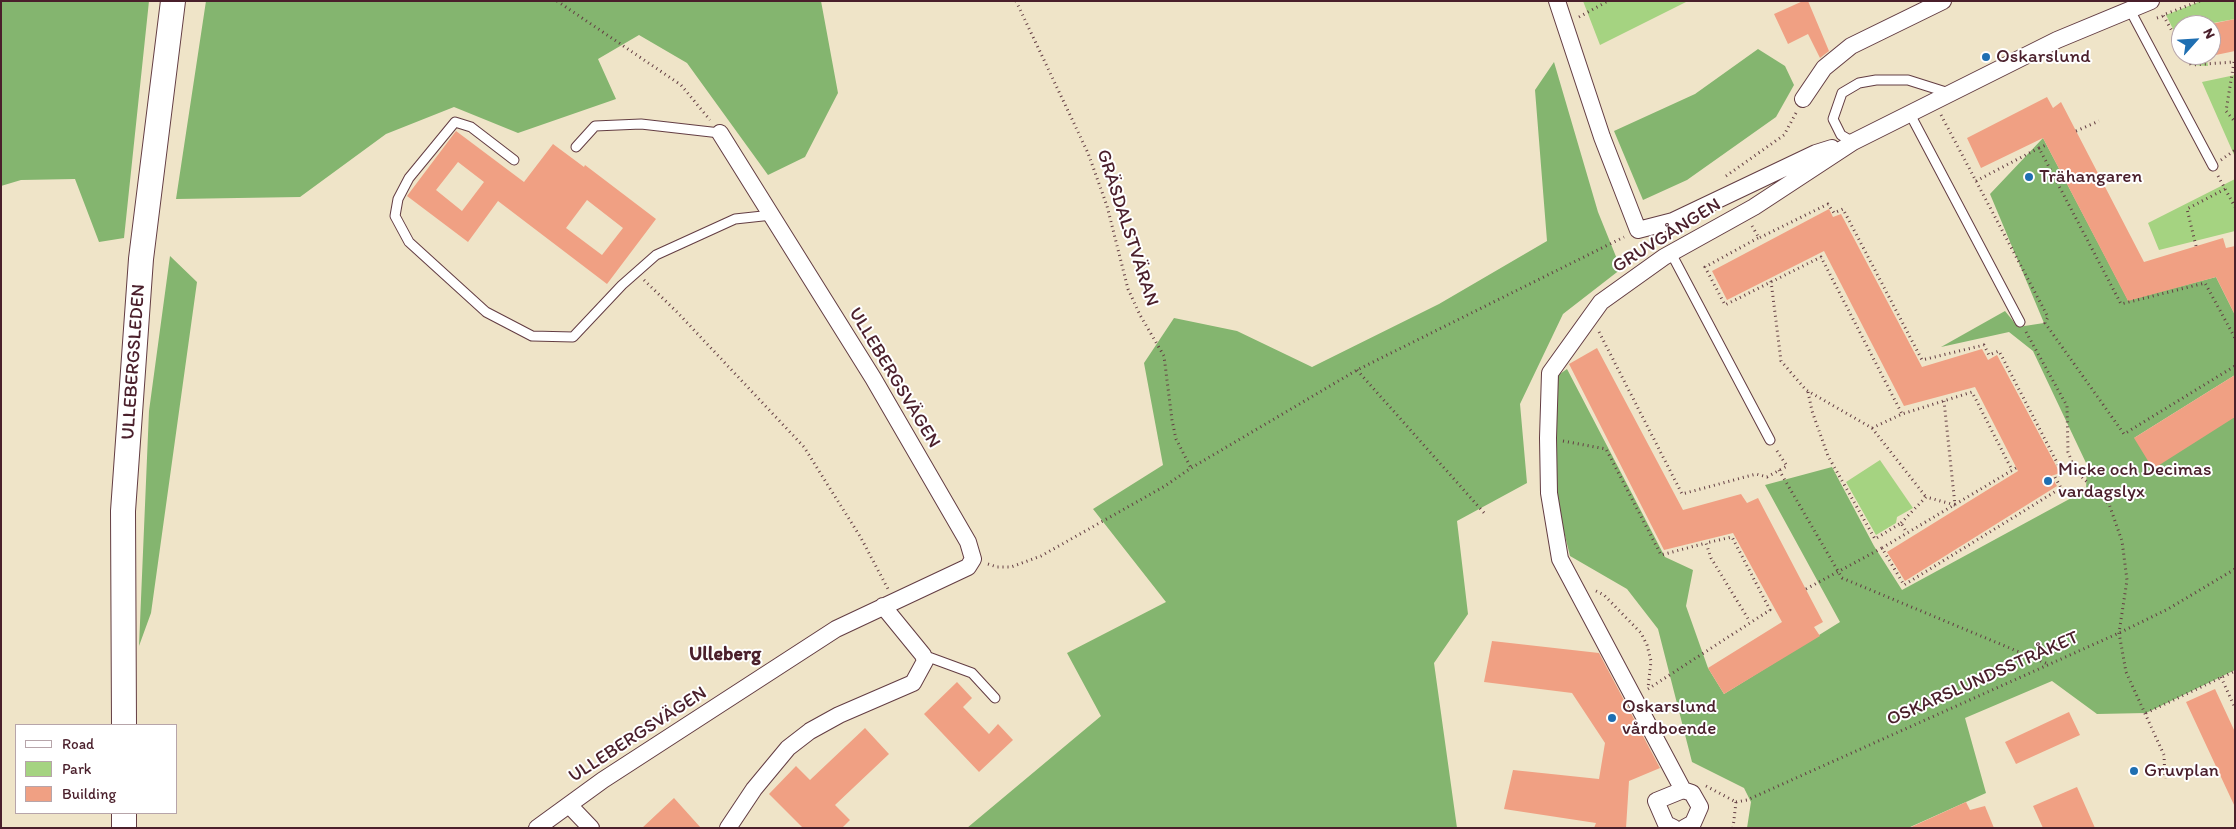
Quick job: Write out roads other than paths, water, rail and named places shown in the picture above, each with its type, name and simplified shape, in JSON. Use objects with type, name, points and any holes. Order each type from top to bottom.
[{"type":"main road","name":"ULLEBERGSLEDEN","points":[[124,724],[123,511],[141,259],[173,1]]},
{"type":"main road","points":[[124,814],[124,828]]},
{"type":"street","points":[[1557,1],[1602,137],[1638,230],[1673,221],[1816,154],[1853,142]]},
{"type":"street","points":[[1803,99],[1824,68],[1851,46],[1943,1]]},
{"type":"street","name":"GRUVGÅNGEN","points":[[1684,828],[1693,823],[1700,807],[1692,793],[1683,790],[1560,559],[1549,493],[1550,373],[1601,302],[1671,253],[1744,213],[1853,142],[1949,92],[2057,40],[2151,1]]},
{"type":"street","name":"ULLEBERGSVÄGEN","points":[[537,828],[603,780],[836,629],[968,566],[973,559],[968,542],[873,378],[720,132]]},
{"type":"street","points":[[728,828],[754,789],[788,748],[810,731],[839,715],[913,683],[925,661],[923,655],[888,604]]},
{"type":"street","points":[[1674,828],[1666,824],[1656,801],[1683,790]]},
{"type":"street","name":"ULLEBERGSVÄGEN","points":[[569,805],[591,828]]},
{"type":"lane","points":[[2130,10],[2213,166]]},
{"type":"lane","points":[[1853,142],[1840,135],[1833,119],[1842,93],[1859,83],[1876,80],[1908,80],[1949,92]]},
{"type":"lane","points":[[1910,114],[2020,322]]},
{"type":"lane","points":[[514,160],[471,127],[455,122],[409,178],[398,199],[395,216],[408,242],[486,312],[532,336],[573,337],[656,255],[735,219],[772,215]]},
{"type":"lane","points":[[576,147],[595,126],[641,124],[720,132]]},
{"type":"lane","points":[[1671,253],[1770,440]]},
{"type":"lane","points":[[923,655],[972,673],[994,698]]},
{"type":"place","name":"Oskarslund","points":[[1986,57]]},
{"type":"place","name":"Trähangaren","points":[[2029,177]]},
{"type":"place","name":"Micke och Decimas vardagslyx","points":[[2048,481]]},
{"type":"place","name":"Oskarslund vårdboende","points":[[1612,718]]},
{"type":"place","name":"Gruvplan","points":[[2134,771]]},
{"type":"district","name":"Ulleberg","points":[[725,655]]}]
